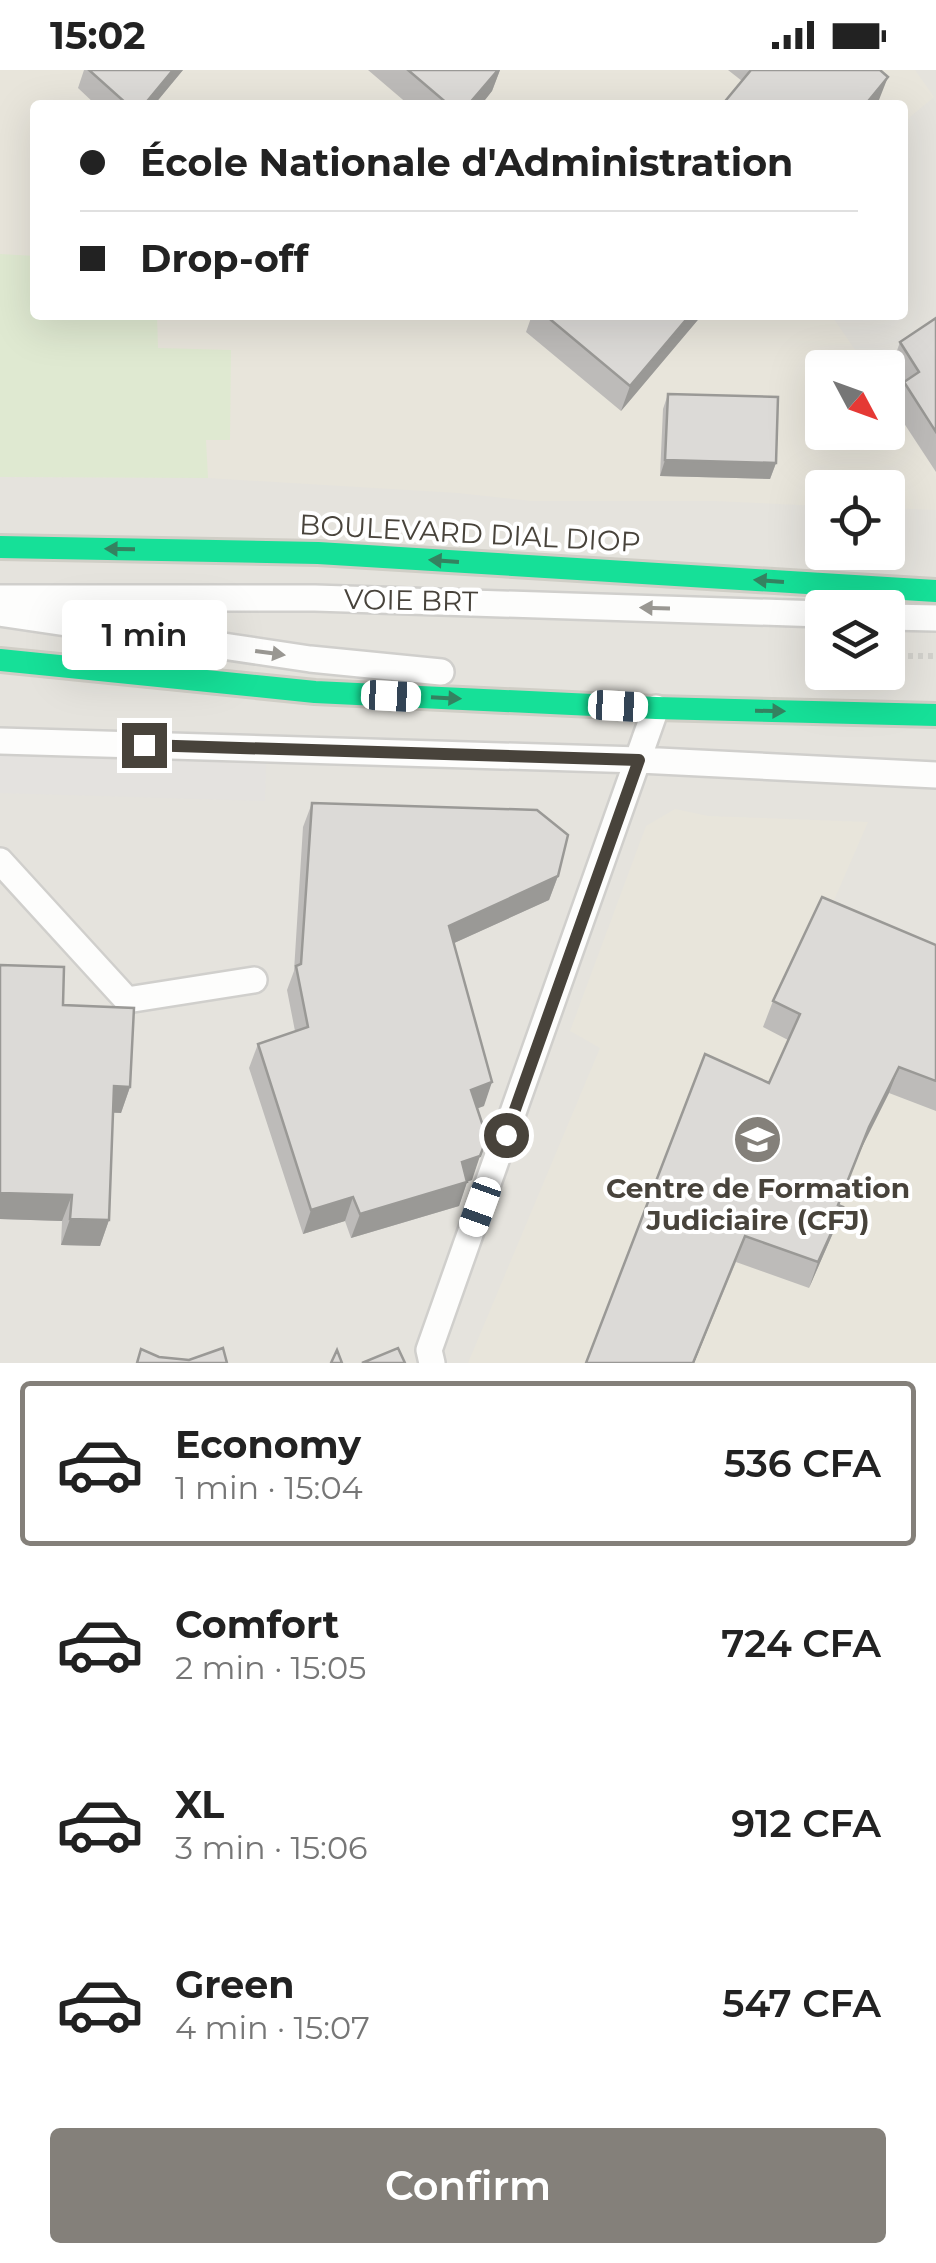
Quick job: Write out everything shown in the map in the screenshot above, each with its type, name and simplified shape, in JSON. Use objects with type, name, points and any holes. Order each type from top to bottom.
[{"type":"main road","name":"BOULEVARD DIAL DIOP","points":[[0,547],[318,553],[936,591]]},
{"type":"main road","points":[[0,660],[315,692],[656,708],[936,715]]},
{"type":"lane","name":"VOIE BRT","points":[[0,598],[354,599],[805,613]]},
{"type":"lane","points":[[0,614],[310,659],[458,674],[936,698]]},
{"type":"lane","points":[[905,617],[936,618]]},
{"type":"lane","points":[[432,1363],[429,1350],[656,708]]},
{"type":"lane","points":[[0,741],[639,760],[936,775]]},
{"type":"lane","points":[[0,861],[128,1000],[254,980]]},
{"type":"path","points":[[905,656],[936,656]]},
{"type":"shaded area","points":[[0,70],[936,70],[936,1363],[0,1363]]},
{"type":"shaded area","points":[[0,70],[915,70],[934,97],[908,119],[908,100],[30,100],[30,320],[834,320],[855,350],[805,350],[805,450],[905,450],[905,424],[936,472],[936,510],[905,509],[905,470],[805,470],[805,505],[531,501],[208,478],[0,477]]},
{"type":"shaded area","points":[[0,733],[267,736],[265,801],[0,793]]},
{"type":"shaded area","points":[[675,809],[708,816],[868,822],[825,921],[936,967],[936,1363],[468,1363],[600,1048],[570,1031],[646,826]]},
{"type":"green space","points":[[0,254],[30,256],[30,320],[157,320],[158,348],[231,350],[230,440],[206,440],[208,478],[0,477]]},
{"type":"building","points":[[89,70],[173,70],[148,100],[122,100]]},
{"type":"building","points":[[408,70],[498,70],[472,100],[443,100]]},
{"type":"building","points":[[751,70],[880,70],[888,77],[869,100],[726,100]]},
{"type":"building","points":[[936,318],[936,432],[905,384],[919,372],[900,342]]},
{"type":"building","points":[[551,320],[686,320],[630,386]]},
{"type":"building","points":[[668,394],[778,397],[776,463],[665,460]]},
{"type":"building","points":[[312,803],[537,810],[568,835],[558,876],[449,926],[492,1082],[471,1090],[487,1138],[480,1156],[462,1162],[467,1182],[360,1214],[353,1197],[311,1210],[258,1044],[308,1027],[296,966],[301,964]]},
{"type":"building","name":"Centre de Formation Judiciaire (CFJ)","points":[[822,897],[936,945],[936,1081],[899,1067],[869,1127],[838,1205],[843,1207],[818,1262],[745,1236],[693,1363],[586,1363],[705,1054],[769,1083],[800,1014],[773,1001]]},
{"type":"building","points":[[0,965],[64,967],[63,1005],[134,1008],[130,1087],[114,1086],[109,1220],[70,1219],[72,1195],[0,1193]]},
{"type":"building","points":[[223,1348],[227,1363],[137,1363],[141,1349],[159,1357],[189,1360]]},
{"type":"building","points":[[398,1348],[405,1363],[362,1363]]},
{"type":"building","points":[[337,1350],[342,1363],[331,1363]]},
{"type":"traffic: fast","points":[[0,547],[318,553],[936,591]]},
{"type":"traffic: fast","points":[[0,660],[315,692],[656,708],[936,715]]},
{"type":"place","name":"Centre de Formation Judiciaire (CFJ)","points":[[758,1140]]},
{"type":"route","points":[[144,745],[639,760],[506,1135]]}]
